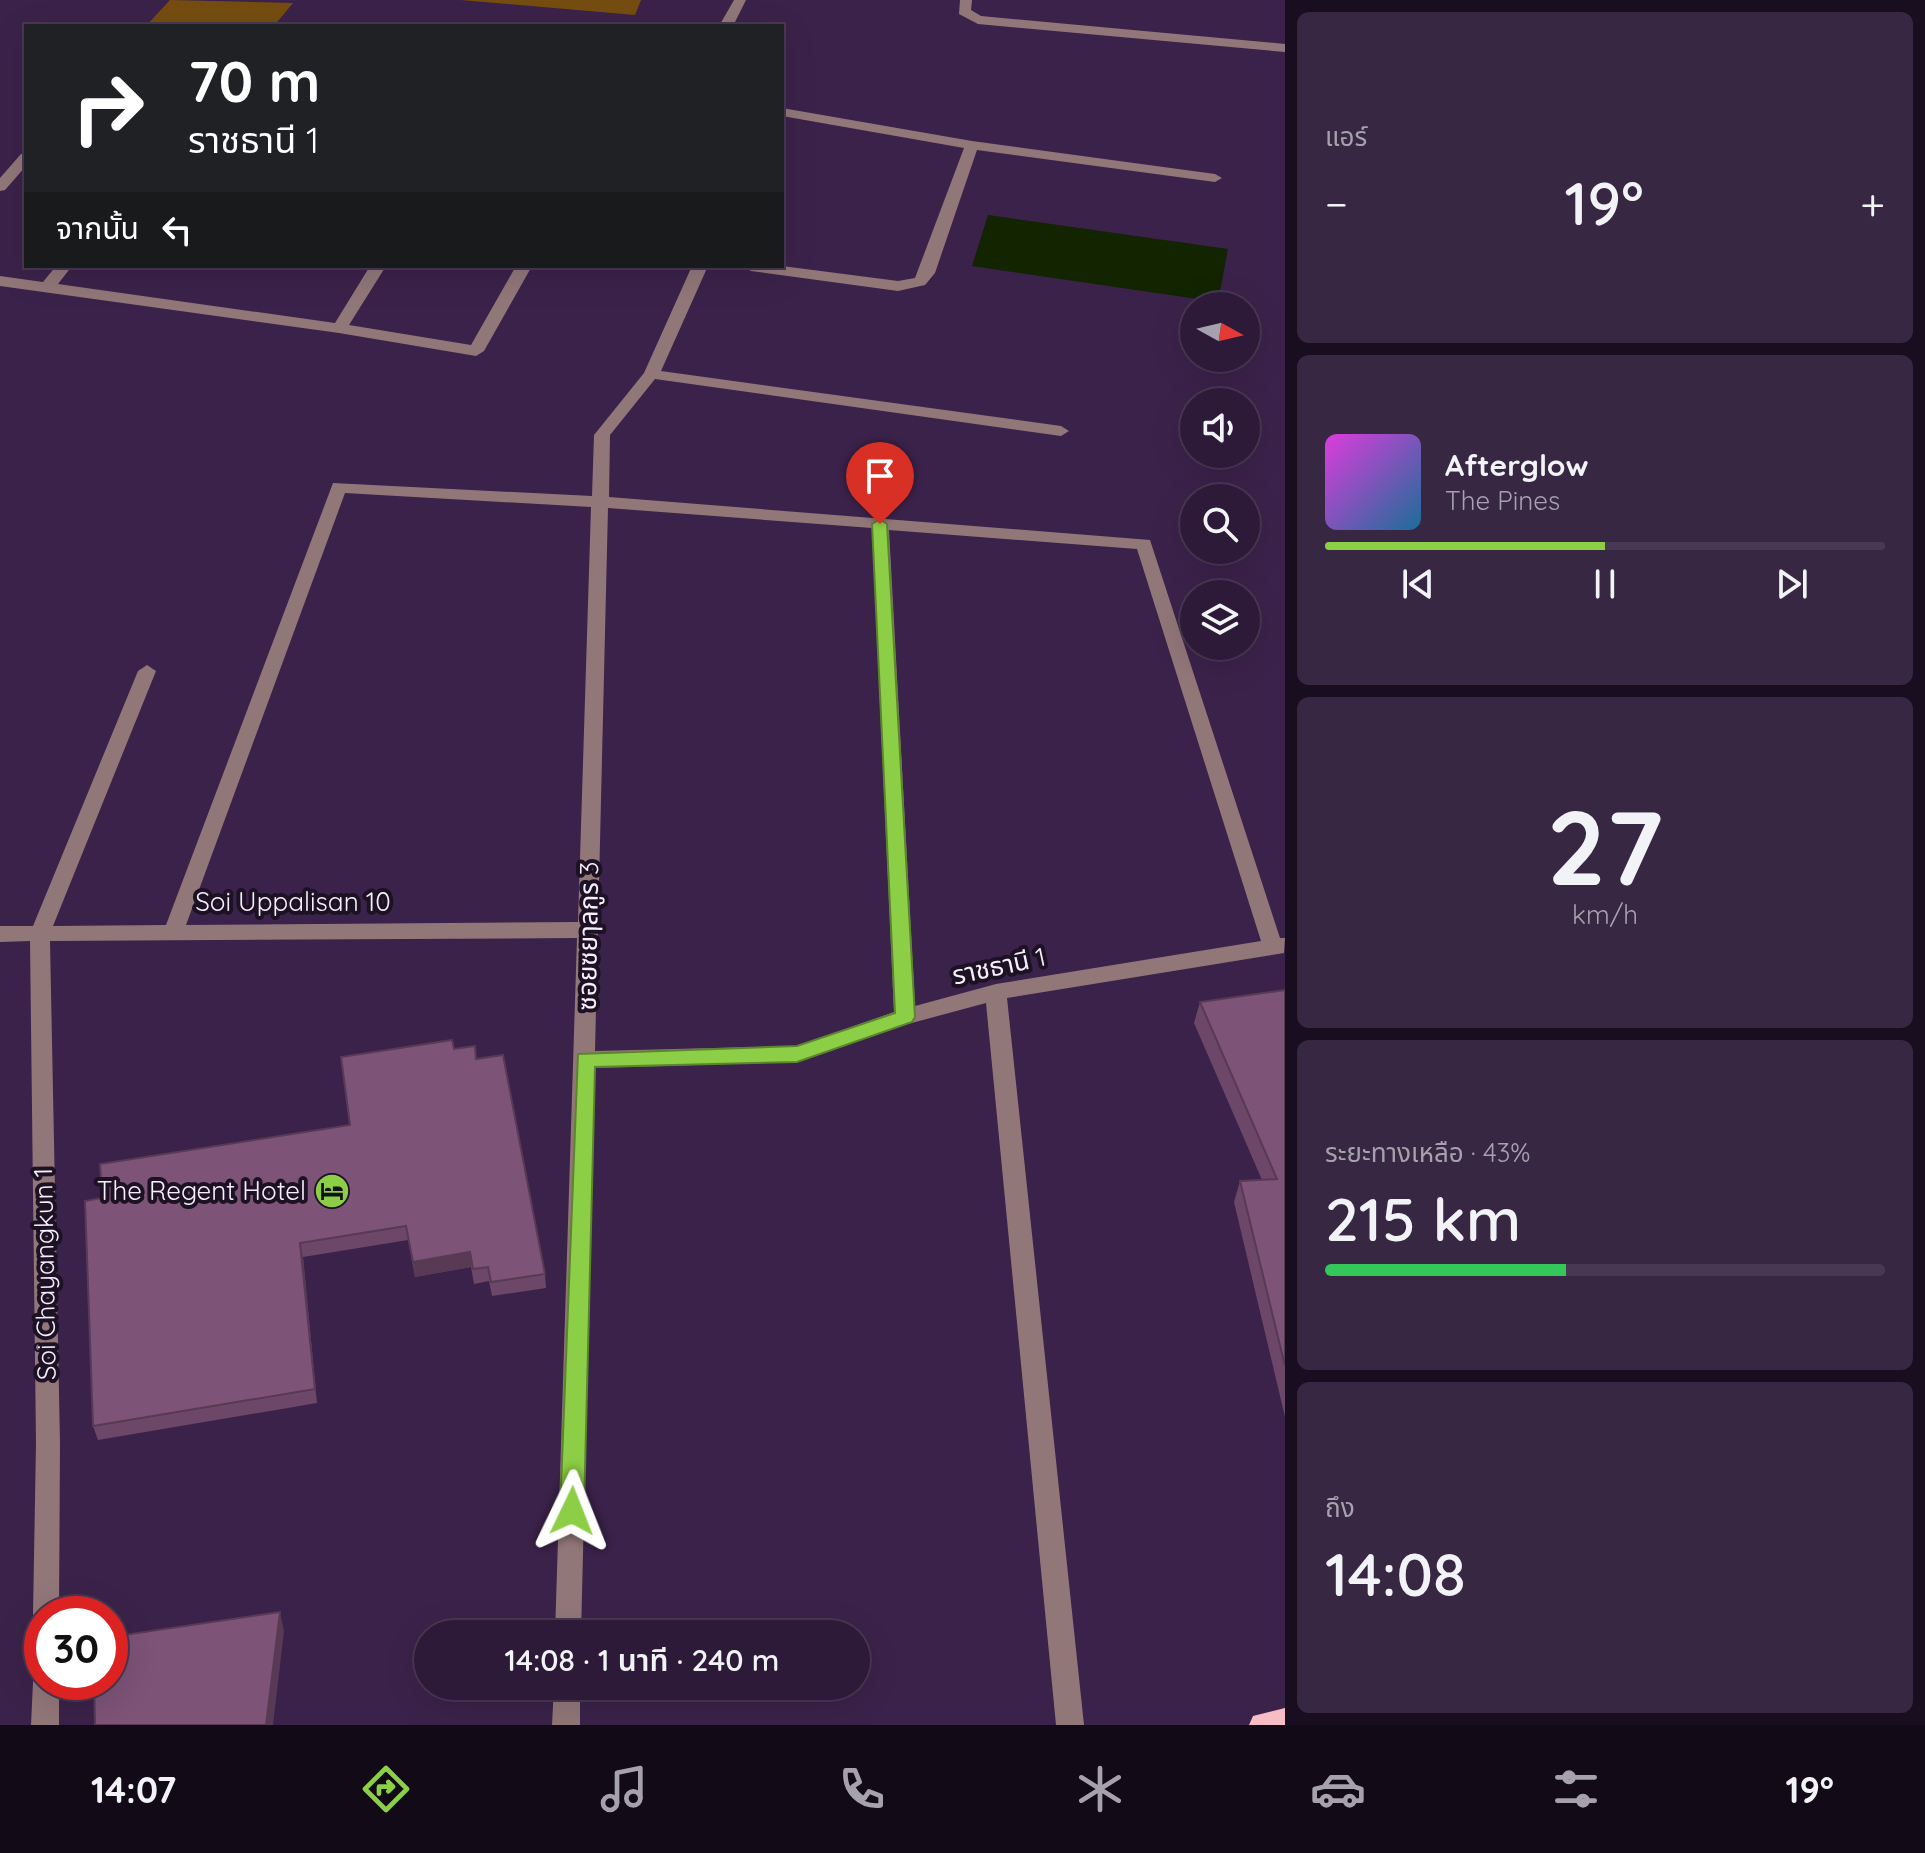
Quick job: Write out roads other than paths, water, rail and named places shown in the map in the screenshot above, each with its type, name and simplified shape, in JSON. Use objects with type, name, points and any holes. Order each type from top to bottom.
[{"type":"main road","points":[[1263,1725],[1285,1721]]},
{"type":"street","points":[[727,24],[740,0]]},
{"type":"street","points":[[966,0],[964,11],[978,20],[1285,48]]},
{"type":"street","points":[[784,112],[972,145],[1215,178]]},
{"type":"street","points":[[766,268],[898,286],[920,282],[927,273],[972,145]]},
{"type":"street","points":[[0,187],[24,159]]},
{"type":"street","points":[[47,288],[62,268]]},
{"type":"street","points":[[339,328],[377,268]]},
{"type":"street","points":[[0,281],[339,328],[476,351],[523,268]]},
{"type":"street","name":"ซอยซยๅลกูร 3","points":[[568,1620],[602,435],[651,374],[699,268]]},
{"type":"street","points":[[651,374],[1061,431]]},
{"type":"street","points":[[174,930],[339,487],[602,502],[1144,544],[1279,946]]},
{"type":"street","points":[[880,524],[905,1017]]},
{"type":"street","points":[[40,933],[147,671]]},
{"type":"street","name":"Soi Uppalisan 10","points":[[0,934],[174,930],[586,930]]},
{"type":"street","name":"Soi Chayangkun 1","points":[[40,933],[48,1443],[46,1596]]},
{"type":"street","name":"ราชธานี 1","points":[[585,1060],[797,1054],[905,1017],[996,992],[1279,946]]},
{"type":"street","points":[[996,992],[1070,1725]]},
{"type":"street","points":[[45,1725],[46,1700]]},
{"type":"street","points":[[566,1725],[567,1700]]},
{"type":"place","name":"The Regent Hotel","points":[[332,1191]]}]
